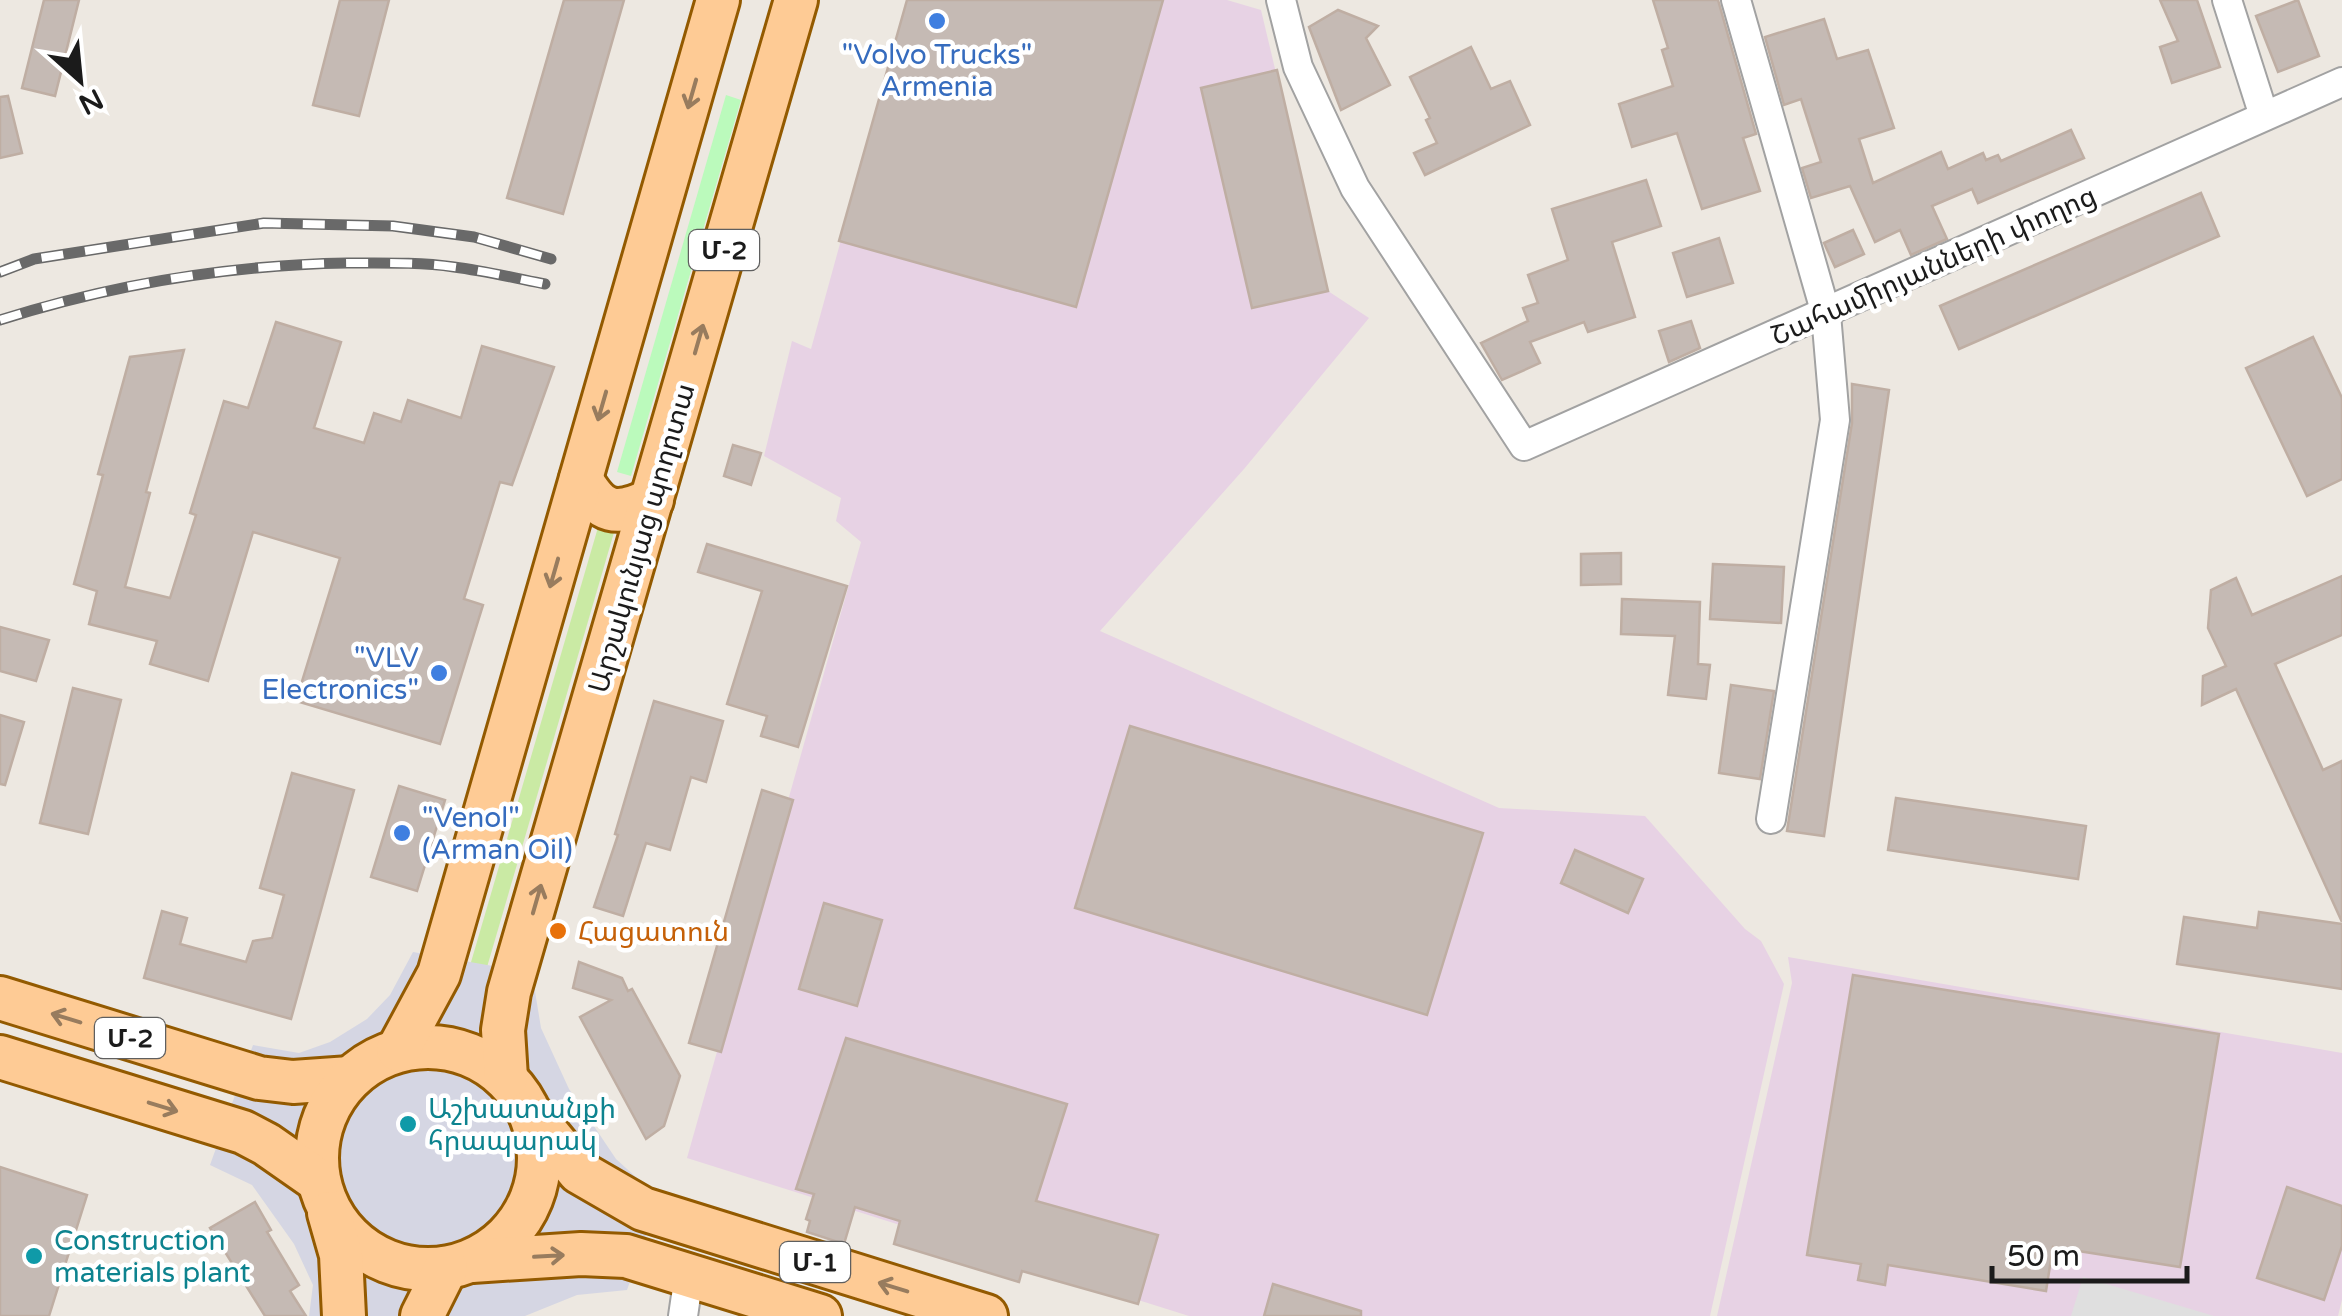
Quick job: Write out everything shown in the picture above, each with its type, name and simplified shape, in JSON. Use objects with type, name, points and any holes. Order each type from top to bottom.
[{"type":"main road","name":"Մ-2","points":[[398,1050],[439,974],[718,0]]},
{"type":"main road","name":"Արշակունյաց պողոտա","points":[[518,1095],[503,1030],[510,992],[796,0]]},
{"type":"main road","points":[[581,479],[594,499],[610,510],[632,509],[652,500]]},
{"type":"main road","name":"Մ-2","points":[[0,998],[259,1078],[292,1082],[350,1078]]},
{"type":"main road","points":[[323,1194],[344,1231],[365,1250],[390,1263],[418,1269],[459,1264],[502,1242],[524,1214],[537,1182],[539,1146],[518,1095],[483,1060],[456,1050],[427,1046],[398,1050],[350,1078],[333,1100],[321,1126],[316,1153],[323,1194],[340,1255],[344,1316]]},
{"type":"main road","name":"Մ-2","points":[[0,1057],[243,1132],[266,1144],[323,1194]]},
{"type":"main road","name":"Մ-1","points":[[518,1095],[578,1172],[643,1209],[986,1316]]},
{"type":"main road","name":"Մ-1","points":[[459,1264],[581,1254],[626,1256],[686,1296],[820,1316]]},
{"type":"main road","points":[[422,1316],[459,1264]]},
{"type":"street","name":"Շահամիրյանների փողոց","points":[[1281,0],[1298,67],[1356,188],[1524,446],[2342,82]]},
{"type":"street","points":[[1736,0],[1826,314],[1835,420],[1771,819]]},
{"type":"street","points":[[2226,0],[2264,116]]},
{"type":"shaded area","points":[[907,0],[1227,0],[1261,10],[1328,291],[1369,318],[1244,469],[1100,631],[1499,808],[1645,816],[1745,929],[1761,941],[1784,984],[1710,1316],[1189,1316],[687,1158],[861,542],[836,521],[841,498],[764,456],[792,341],[811,349]]},
{"type":"shaded area","name":"Աշխատանքի հրապարակ","points":[[413,952],[532,973],[541,1028],[569,1089],[616,1159],[659,1198],[627,1290],[577,1295],[525,1316],[309,1316],[313,1285],[294,1244],[252,1185],[210,1165],[253,1045],[299,1053],[330,1042],[367,1019],[390,995]]},
{"type":"shaded area","points":[[1788,957],[2342,1053],[2342,1300],[2338,1316],[1717,1316],[1792,983]]},
{"type":"shaded area","points":[[2083,1277],[2214,1316],[2071,1316]]},
{"type":"green space","points":[[726,95],[741,100],[631,476],[617,472]]},
{"type":"green space","points":[[599,524],[615,529],[485,974],[469,969]]},
{"type":"building","points":[[44,0],[79,0],[55,96],[22,88]]},
{"type":"building","points":[[340,0],[389,0],[359,116],[313,105]]},
{"type":"building","points":[[564,0],[624,0],[563,214],[507,198]]},
{"type":"building","points":[[907,0],[1163,0],[1076,307],[839,241]]},
{"type":"building","points":[[1653,0],[1718,0],[1756,134],[1743,138],[1760,191],[1702,209],[1677,133],[1632,147],[1619,104],[1673,86],[1662,50],[1668,48]]},
{"type":"building","points":[[2160,0],[2197,0],[2220,67],[2172,83],[2160,47],[2178,41]]},
{"type":"building","points":[[2298,0],[2319,56],[2278,72],[2256,16]]},
{"type":"building","points":[[1338,10],[1378,26],[1366,38],[1390,85],[1341,110],[1309,27]]},
{"type":"building","points":[[1824,19],[1837,59],[1868,50],[1894,128],[1859,139],[1873,183],[1941,152],[1948,169],[1983,153],[1986,160],[1998,155],[2001,161],[2071,130],[2084,158],[1978,203],[1972,189],[1932,206],[1947,239],[1911,255],[1900,230],[1875,242],[1850,186],[1811,198],[1802,168],[1821,162],[1801,99],[1784,105],[1765,37]]},
{"type":"building","points":[[1471,47],[1491,89],[1510,81],[1530,125],[1425,175],[1414,153],[1437,143],[1410,77]]},
{"type":"building","points":[[1277,70],[1328,291],[1252,308],[1201,88]]},
{"type":"building","points":[[8,96],[22,153],[0,158],[0,97]]},
{"type":"building","points":[[1646,180],[1661,226],[1612,242],[1635,317],[1588,332],[1584,322],[1530,342],[1540,363],[1502,380],[1481,343],[1528,321],[1523,308],[1538,303],[1528,275],[1568,260],[1552,209]]},
{"type":"building","points":[[2201,193],[2219,236],[1959,349],[1940,306]]},
{"type":"building","points":[[1853,230],[1864,254],[1835,267],[1824,243]]},
{"type":"building","points":[[1719,238],[1733,283],[1687,297],[1673,253]]},
{"type":"building","points":[[1691,321],[1700,348],[1669,362],[1659,331]]},
{"type":"building","points":[[276,322],[341,342],[314,428],[364,443],[374,413],[401,422],[408,400],[461,418],[482,346],[554,367],[512,485],[500,482],[464,599],[483,605],[440,744],[296,701],[340,558],[253,532],[208,681],[150,664],[157,641],[89,624],[97,591],[74,584],[103,475],[98,474],[130,357],[184,350],[125,587],[170,598],[196,515],[190,513],[224,401],[248,408]]},
{"type":"building","points":[[2313,337],[2342,398],[2342,479],[2307,496],[2246,368]]},
{"type":"building","points":[[1852,384],[1889,390],[1824,836],[1787,831],[1852,423]]},
{"type":"building","points":[[733,445],[761,453],[751,485],[724,476]]},
{"type":"building","points":[[707,544],[847,586],[798,747],[761,736],[767,716],[727,704],[762,591],[698,572]]},
{"type":"building","points":[[1621,553],[1621,584],[1581,585],[1581,554]]},
{"type":"building","points":[[1713,564],[1784,567],[1781,623],[1710,619]]},
{"type":"building","points":[[2342,576],[2342,635],[2275,664],[2323,770],[2342,761],[2342,922],[2236,689],[2202,705],[2203,676],[2226,666],[2208,628],[2211,590],[2236,578],[2252,615]]},
{"type":"building","points":[[1622,599],[1700,602],[1698,664],[1710,665],[1706,699],[1668,695],[1675,636],[1621,634]]},
{"type":"building","points":[[0,627],[49,640],[36,681],[0,671]]},
{"type":"building","points":[[1731,685],[1774,691],[1760,779],[1719,773]]},
{"type":"building","points":[[73,688],[121,700],[88,834],[40,823]]},
{"type":"building","points":[[654,701],[723,721],[706,782],[691,777],[670,850],[646,843],[623,916],[594,907]]},
{"type":"building","points":[[0,715],[24,722],[5,785],[0,784]]},
{"type":"building","points":[[1130,726],[1483,833],[1427,1015],[1075,908]]},
{"type":"building","points":[[292,773],[354,790],[291,1019],[144,978],[162,911],[187,918],[180,944],[246,962],[253,941],[272,938],[284,895],[260,888]]},
{"type":"building","points":[[399,786],[445,800],[417,891],[371,877]]},
{"type":"building","points":[[762,790],[793,800],[721,1052],[689,1043]]},
{"type":"building","points":[[1896,798],[2086,826],[2078,879],[1888,850]]},
{"type":"building","points":[[1575,850],[1643,879],[1628,913],[1561,883]]},
{"type":"building","points":[[824,903],[882,920],[857,1006],[799,989]]},
{"type":"building","points":[[2259,912],[2342,924],[2342,989],[2177,964],[2184,917],[2257,928]]},
{"type":"building","points":[[579,962],[622,978],[628,991],[632,989],[680,1076],[664,1126],[646,1139],[580,1017],[611,1000],[573,988]]},
{"type":"building","points":[[1853,975],[2219,1034],[2180,1267],[2053,1247],[2046,1291],[1888,1265],[1885,1285],[1858,1280],[1861,1264],[1807,1255]]},
{"type":"building","points":[[846,1038],[1067,1104],[1036,1201],[1158,1235],[1138,1304],[1022,1271],[1019,1282],[894,1244],[900,1221],[855,1207],[844,1244],[807,1232],[810,1221],[806,1219],[814,1194],[796,1189]]},
{"type":"building","name":"Construction materials plant","points":[[0,1167],[87,1195],[49,1316],[0,1316]]},
{"type":"building","points":[[2287,1187],[2342,1206],[2342,1246],[2324,1300],[2257,1278]]},
{"type":"building","points":[[255,1202],[271,1230],[267,1232],[299,1285],[290,1291],[306,1316],[265,1316],[210,1228]]},
{"type":"building","points":[[1273,1284],[1361,1311],[1361,1316],[1264,1316]]},
{"type":"railway","points":[[0,272],[34,259],[264,223],[393,226],[474,237],[551,259]]},
{"type":"railway","points":[[0,320],[85,296],[171,279],[303,265],[428,264],[545,284]]},
{"type":"place","name":"\"Volvo Trucks\" Armenia","points":[[937,21]]},
{"type":"place","name":"\"VLV Electronics\"","points":[[439,673]]},
{"type":"place","name":"\"Venol\" (Arman Oil)","points":[[402,833]]},
{"type":"place","name":"Հացատուն","points":[[558,931]]},
{"type":"place","name":"Աշխատանքի հրապարակ","points":[[408,1124]]},
{"type":"place","name":"Construction materials plant","points":[[34,1256]]}]
